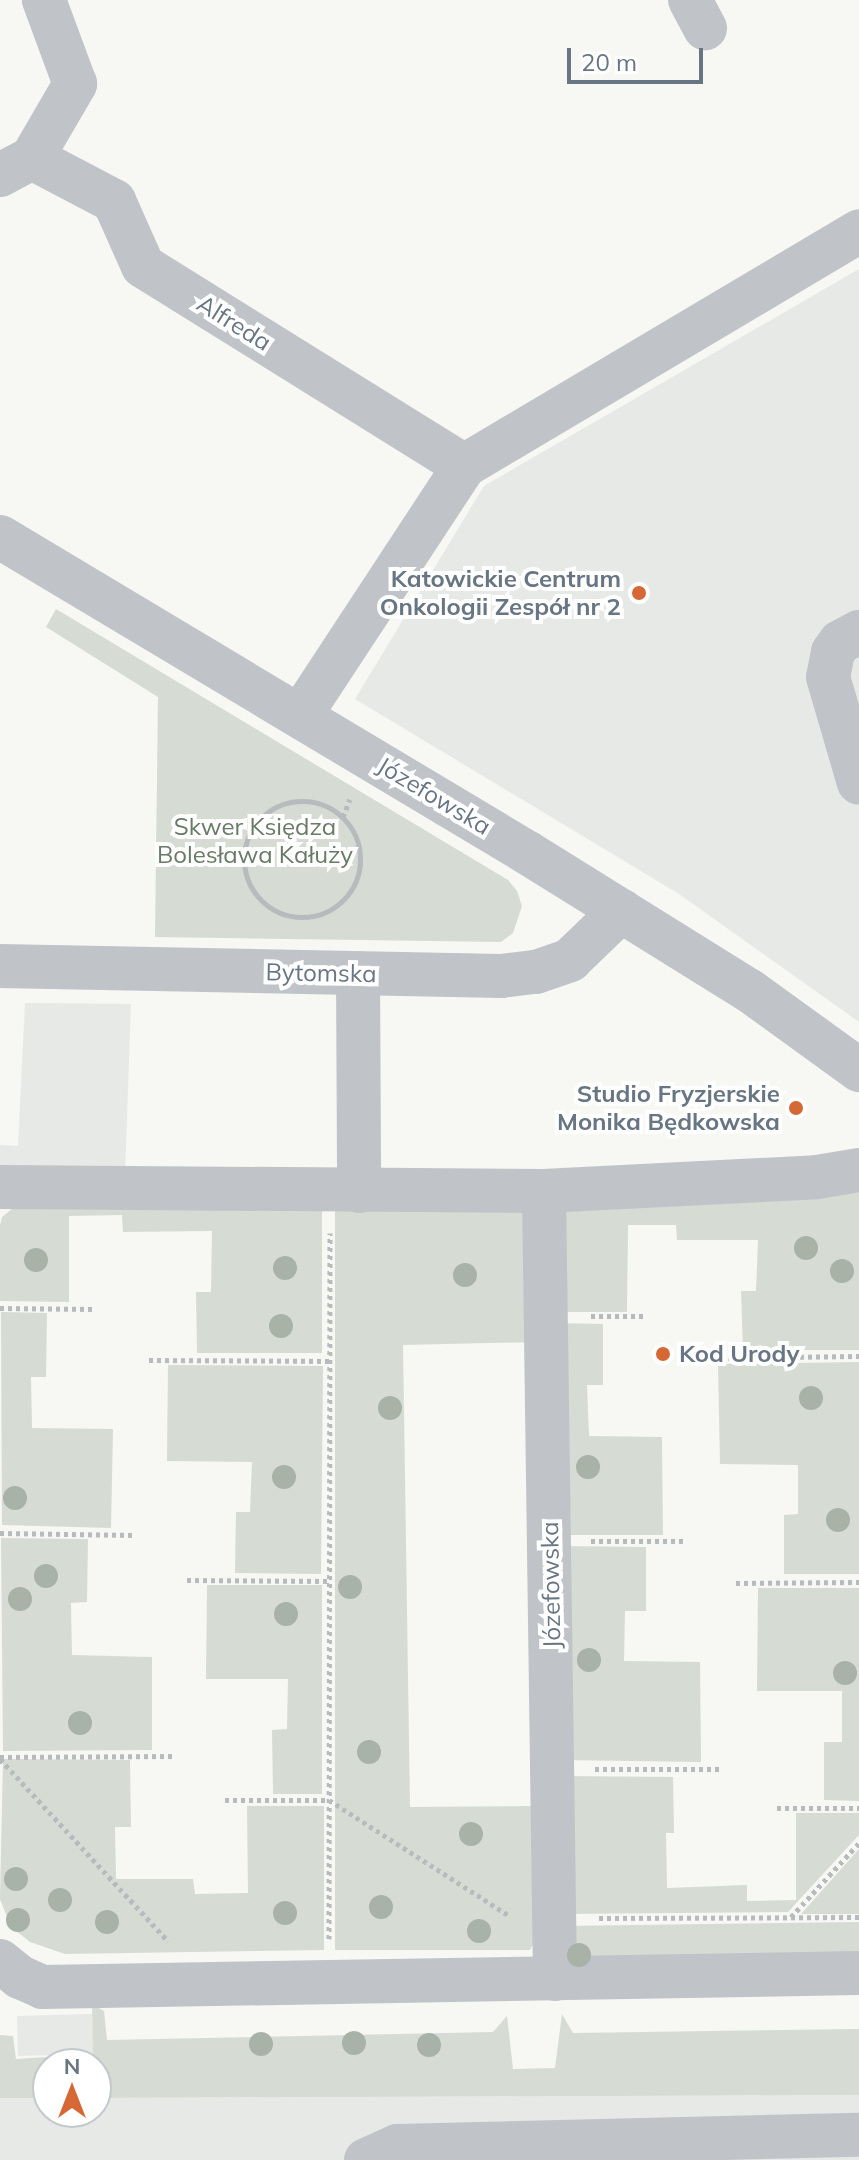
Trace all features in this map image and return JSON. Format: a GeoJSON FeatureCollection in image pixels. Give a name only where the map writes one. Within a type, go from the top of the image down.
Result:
{"type":"FeatureCollection","features":[{"type":"Feature","properties":{"kind":"street","name":"Alfreda"},"geometry":{"type":"LineString","coordinates":[[44,0],[75,84],[16,166],[114,201],[143,266],[464,466]]}},
{"type":"Feature","properties":{"kind":"street"},"geometry":{"type":"LineString","coordinates":[[300,716],[464,466],[859,231]]}},
{"type":"Feature","properties":{"kind":"street","name":"Józefowska"},"geometry":{"type":"LineString","coordinates":[[0,537],[750,991],[859,1070]]}},
{"type":"Feature","properties":{"kind":"street"},"geometry":{"type":"LineString","coordinates":[[859,632],[840,642],[833,652],[828,677],[859,783]]}},
{"type":"Feature","properties":{"kind":"street","name":"Bytomska"},"geometry":{"type":"LineString","coordinates":[[0,966],[501,976],[536,972],[570,960],[621,911]]}},
{"type":"Feature","properties":{"kind":"street"},"geometry":{"type":"LineString","coordinates":[[344,1191],[358,973]]}},
{"type":"Feature","properties":{"kind":"street"},"geometry":{"type":"LineString","coordinates":[[0,1187],[544,1191],[817,1177],[859,1170]]}},
{"type":"Feature","properties":{"kind":"street","name":"Józefowska"},"geometry":{"type":"LineString","coordinates":[[544,1191],[555,1979]]}},
{"type":"Feature","properties":{"kind":"street"},"geometry":{"type":"LineString","coordinates":[[0,1961],[20,1977],[42,1987],[859,1973]]}},
{"type":"Feature","properties":{"kind":"street"},"geometry":{"type":"LineString","coordinates":[[366,2160],[397,2146],[622,2150],[859,2135]]}},
{"type":"Feature","properties":{"kind":"path"},"geometry":{"type":"LineString","coordinates":[[294,801],[320,803],[343,817],[357,839],[361,863],[353,888],[336,907],[315,917],[286,916],[263,903],[248,882],[243,856],[251,830],[268,811],[294,801]]}},
{"type":"Feature","properties":{"kind":"path"},"geometry":{"type":"LineString","coordinates":[[329,1955],[330,1361],[344,1191]]}},
{"type":"Feature","properties":{"kind":"path"},"geometry":{"type":"LineString","coordinates":[[0,1308],[92,1309]]}},
{"type":"Feature","properties":{"kind":"path"},"geometry":{"type":"LineString","coordinates":[[546,1316],[646,1316]]}},
{"type":"Feature","properties":{"kind":"path"},"geometry":{"type":"LineString","coordinates":[[696,1358],[859,1356]]}},
{"type":"Feature","properties":{"kind":"path"},"geometry":{"type":"LineString","coordinates":[[149,1360],[330,1361]]}},
{"type":"Feature","properties":{"kind":"path"},"geometry":{"type":"LineString","coordinates":[[0,1533],[135,1535]]}},
{"type":"Feature","properties":{"kind":"path"},"geometry":{"type":"LineString","coordinates":[[550,1541],[686,1541]]}},
{"type":"Feature","properties":{"kind":"path"},"geometry":{"type":"LineString","coordinates":[[187,1580],[330,1581]]}},
{"type":"Feature","properties":{"kind":"path"},"geometry":{"type":"LineString","coordinates":[[736,1583],[859,1582]]}},
{"type":"Feature","properties":{"kind":"path"},"geometry":{"type":"LineString","coordinates":[[0,1758],[176,1756]]}},
{"type":"Feature","properties":{"kind":"path"},"geometry":{"type":"LineString","coordinates":[[0,1758],[171,1945]]}},
{"type":"Feature","properties":{"kind":"path"},"geometry":{"type":"LineString","coordinates":[[554,1769],[722,1769]]}},
{"type":"Feature","properties":{"kind":"path"},"geometry":{"type":"LineString","coordinates":[[225,1800],[329,1800],[517,1920]]}},
{"type":"Feature","properties":{"kind":"path"},"geometry":{"type":"LineString","coordinates":[[777,1808],[859,1808]]}},
{"type":"Feature","properties":{"kind":"path"},"geometry":{"type":"LineString","coordinates":[[791,1918],[859,1843]]}},
{"type":"Feature","properties":{"kind":"shaded area","name":"Katowickie Centrum Onkologii Zespół nr 2"},"geometry":{"type":"Polygon","coordinates":[[[859,269],[859,1022],[679,894],[355,699],[484,486],[859,269]]]}},
{"type":"Feature","properties":{"kind":"shaded area"},"geometry":{"type":"Polygon","coordinates":[[[25,1003],[131,1004],[125,1175],[0,1174],[0,1145],[18,1146],[25,1003]]]}},
{"type":"Feature","properties":{"kind":"shaded area"},"geometry":{"type":"Polygon","coordinates":[[[92,2014],[94,2048],[32,2048],[32,2056],[18,2056],[17,2016],[92,2014]]]}},
{"type":"Feature","properties":{"kind":"shaded area"},"geometry":{"type":"Polygon","coordinates":[[[859,2095],[859,2160],[0,2160],[0,2098],[32,2098],[32,2128],[112,2128],[112,2098],[859,2095]]]}},
{"type":"Feature","properties":{"kind":"green space","name":"Skwer Księdza Bolesława Kałuży"},"geometry":{"type":"Polygon","coordinates":[[[56,609],[508,880],[517,891],[522,906],[513,933],[501,942],[155,937],[158,697],[46,627],[56,609]]]}},
{"type":"Feature","properties":{"kind":"green space"},"geometry":{"type":"Polygon","coordinates":[[[859,1186],[859,1350],[743,1350],[741,1291],[756,1291],[758,1240],[677,1240],[676,1225],[628,1225],[627,1312],[554,1312],[551,1208],[859,1186]]]}},
{"type":"Feature","properties":{"kind":"green space"},"geometry":{"type":"Polygon","coordinates":[[[537,1208],[537,1342],[403,1345],[410,1807],[536,1806],[548,1916],[530,1950],[335,1950],[335,1210],[537,1208]]]}},
{"type":"Feature","properties":{"kind":"green space"},"geometry":{"type":"Polygon","coordinates":[[[12,1209],[322,1210],[322,1353],[197,1353],[196,1292],[211,1292],[212,1231],[123,1232],[122,1215],[69,1216],[69,1302],[0,1301],[0,1226],[2,1217],[12,1209]]]}},
{"type":"Feature","properties":{"kind":"green space"},"geometry":{"type":"Polygon","coordinates":[[[1,1312],[47,1313],[46,1377],[31,1377],[32,1428],[113,1429],[111,1528],[2,1525],[1,1312]]]}},
{"type":"Feature","properties":{"kind":"green space"},"geometry":{"type":"Polygon","coordinates":[[[554,1323],[603,1324],[603,1385],[587,1385],[589,1436],[662,1437],[663,1535],[559,1535],[554,1323]]]}},
{"type":"Feature","properties":{"kind":"green space"},"geometry":{"type":"Polygon","coordinates":[[[859,1362],[859,1574],[784,1574],[784,1515],[798,1514],[798,1465],[720,1464],[718,1364],[859,1362]]]}},
{"type":"Feature","properties":{"kind":"green space"},"geometry":{"type":"Polygon","coordinates":[[[168,1365],[323,1366],[321,1574],[235,1573],[236,1512],[250,1512],[252,1462],[167,1461],[168,1365]]]}},
{"type":"Feature","properties":{"kind":"green space"},"geometry":{"type":"Polygon","coordinates":[[[1,1538],[88,1539],[87,1602],[71,1603],[72,1655],[152,1657],[152,1750],[3,1751],[1,1538]]]}},
{"type":"Feature","properties":{"kind":"green space"},"geometry":{"type":"Polygon","coordinates":[[[557,1546],[646,1547],[646,1611],[625,1611],[624,1661],[700,1662],[701,1762],[562,1760],[557,1546]]]}},
{"type":"Feature","properties":{"kind":"green space"},"geometry":{"type":"Polygon","coordinates":[[[207,1585],[322,1585],[322,1794],[273,1794],[272,1730],[287,1729],[288,1679],[206,1679],[207,1585]]]}},
{"type":"Feature","properties":{"kind":"green space"},"geometry":{"type":"Polygon","coordinates":[[[758,1588],[859,1588],[859,1801],[824,1800],[824,1742],[842,1742],[842,1691],[757,1691],[758,1588]]]}},
{"type":"Feature","properties":{"kind":"green space"},"geometry":{"type":"Polygon","coordinates":[[[3,1759],[130,1760],[131,1827],[115,1827],[116,1879],[193,1879],[195,1894],[248,1893],[247,1806],[324,1806],[324,1950],[65,1954],[30,1942],[11,1927],[0,1899],[3,1759]]]}},
{"type":"Feature","properties":{"kind":"green space"},"geometry":{"type":"Polygon","coordinates":[[[561,1776],[673,1777],[674,1833],[666,1833],[667,1888],[747,1885],[747,1901],[796,1900],[796,1813],[859,1813],[859,1835],[788,1912],[561,1914],[561,1776]]]}},
{"type":"Feature","properties":{"kind":"green space"},"geometry":{"type":"Polygon","coordinates":[[[859,1849],[859,1914],[801,1914],[859,1849]]]}},
{"type":"Feature","properties":{"kind":"green space"},"geometry":{"type":"Polygon","coordinates":[[[859,1922],[859,1963],[561,1968],[561,1926],[859,1922]]]}},
{"type":"Feature","properties":{"kind":"green space"},"geometry":{"type":"Polygon","coordinates":[[[92,2004],[104,2011],[107,2040],[493,2032],[507,2016],[513,2069],[555,2068],[562,2014],[573,2033],[859,2029],[859,2095],[112,2098],[112,2048],[93,2048],[92,2004]]]}},
{"type":"Feature","properties":{"kind":"green space"},"geometry":{"type":"Polygon","coordinates":[[[0,2035],[13,2036],[16,2059],[32,2058],[32,2098],[0,2098],[0,2035]]]}},
{"type":"Feature","properties":{"kind":"place","name":"Katowickie Centrum Onkologii Zespół nr 2"},"geometry":{"type":"Point","coordinates":[639,593]}},
{"type":"Feature","properties":{"kind":"place","name":"Studio Fryzjerskie Monika Będkowska"},"geometry":{"type":"Point","coordinates":[796,1108]}},
{"type":"Feature","properties":{"kind":"place","name":"Kod Urody"},"geometry":{"type":"Point","coordinates":[663,1354]}}]}
